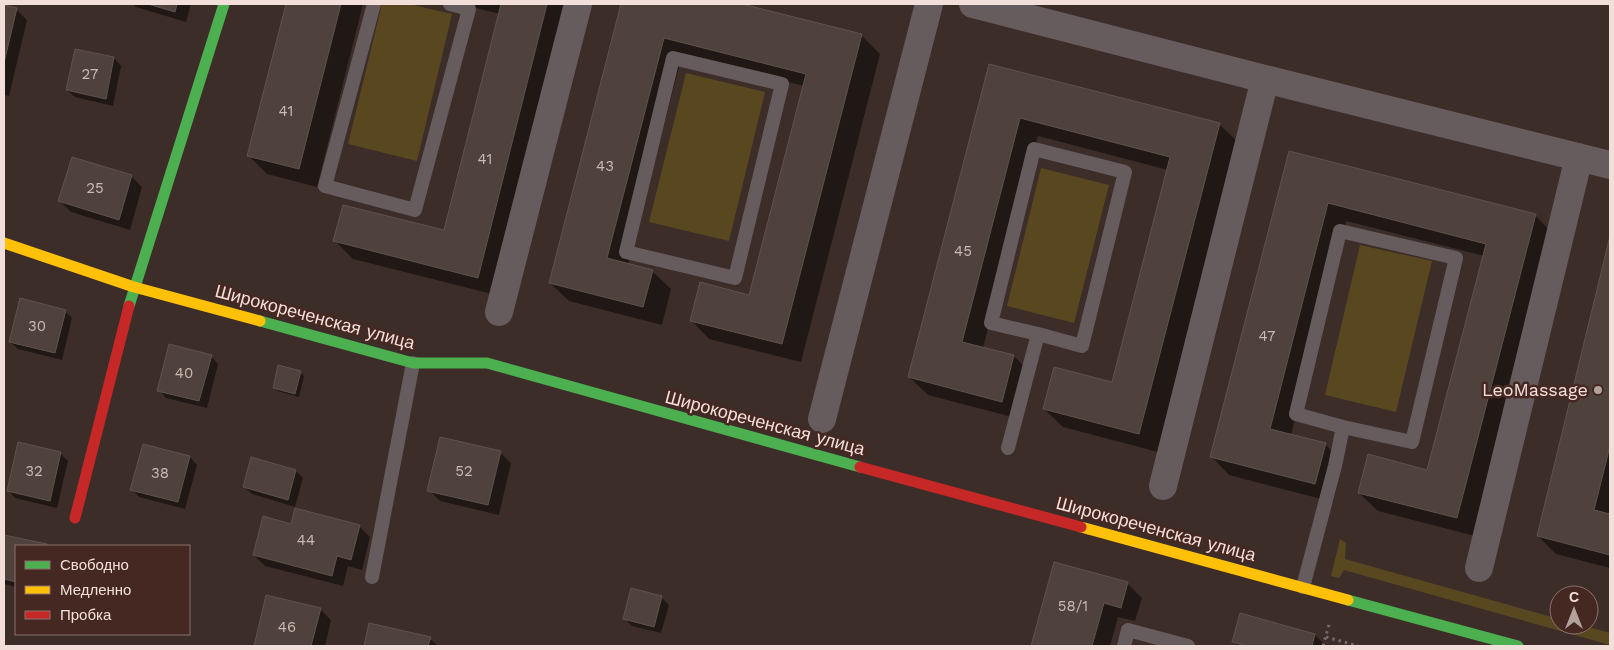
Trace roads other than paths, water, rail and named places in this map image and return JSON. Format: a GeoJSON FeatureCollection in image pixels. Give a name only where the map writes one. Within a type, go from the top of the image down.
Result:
{"type":"FeatureCollection","features":[{"type":"Feature","properties":{"kind":"street"},"geometry":{"type":"LineString","coordinates":[[75,518],[134,287],[224,4]]}},
{"type":"Feature","properties":{"kind":"street"},"geometry":{"type":"LineString","coordinates":[[499,312],[578,4]]}},
{"type":"Feature","properties":{"kind":"street"},"geometry":{"type":"LineString","coordinates":[[822,419],[929,4]]}},
{"type":"Feature","properties":{"kind":"street"},"geometry":{"type":"LineString","coordinates":[[973,4],[1265,79],[1610,164]]}},
{"type":"Feature","properties":{"kind":"street"},"geometry":{"type":"LineString","coordinates":[[1164,486],[1265,79]]}},
{"type":"Feature","properties":{"kind":"street"},"geometry":{"type":"LineString","coordinates":[[1479,568],[1580,157]]}},
{"type":"Feature","properties":{"kind":"street","name":"Широкореченская улица"},"geometry":{"type":"LineString","coordinates":[[4,243],[134,287],[413,363],[487,363],[742,436],[1518,646]]}},
{"type":"Feature","properties":{"kind":"lane"},"geometry":{"type":"LineString","coordinates":[[374,4],[325,186],[415,210],[469,9],[450,4]]}},
{"type":"Feature","properties":{"kind":"lane"},"geometry":{"type":"LineString","coordinates":[[673,58],[782,84],[735,278],[626,252],[673,58]]}},
{"type":"Feature","properties":{"kind":"lane"},"geometry":{"type":"LineString","coordinates":[[1034,149],[1126,172],[1082,346],[1038,334],[991,323],[1034,149]]}},
{"type":"Feature","properties":{"kind":"lane"},"geometry":{"type":"LineString","coordinates":[[1340,231],[1456,258],[1412,442],[1343,427],[1296,414],[1340,231]]}},
{"type":"Feature","properties":{"kind":"lane"},"geometry":{"type":"LineString","coordinates":[[1008,448],[1038,334]]}},
{"type":"Feature","properties":{"kind":"lane"},"geometry":{"type":"LineString","coordinates":[[372,577],[413,363]]}},
{"type":"Feature","properties":{"kind":"lane"},"geometry":{"type":"LineString","coordinates":[[1303,587],[1335,466],[1343,427]]}},
{"type":"Feature","properties":{"kind":"lane"},"geometry":{"type":"LineString","coordinates":[[1124,646],[1128,630],[1188,646]]}},
{"type":"Feature","properties":{"kind":"place","name":"LeoMassage"},"geometry":{"type":"Point","coordinates":[1598,390]}}]}
